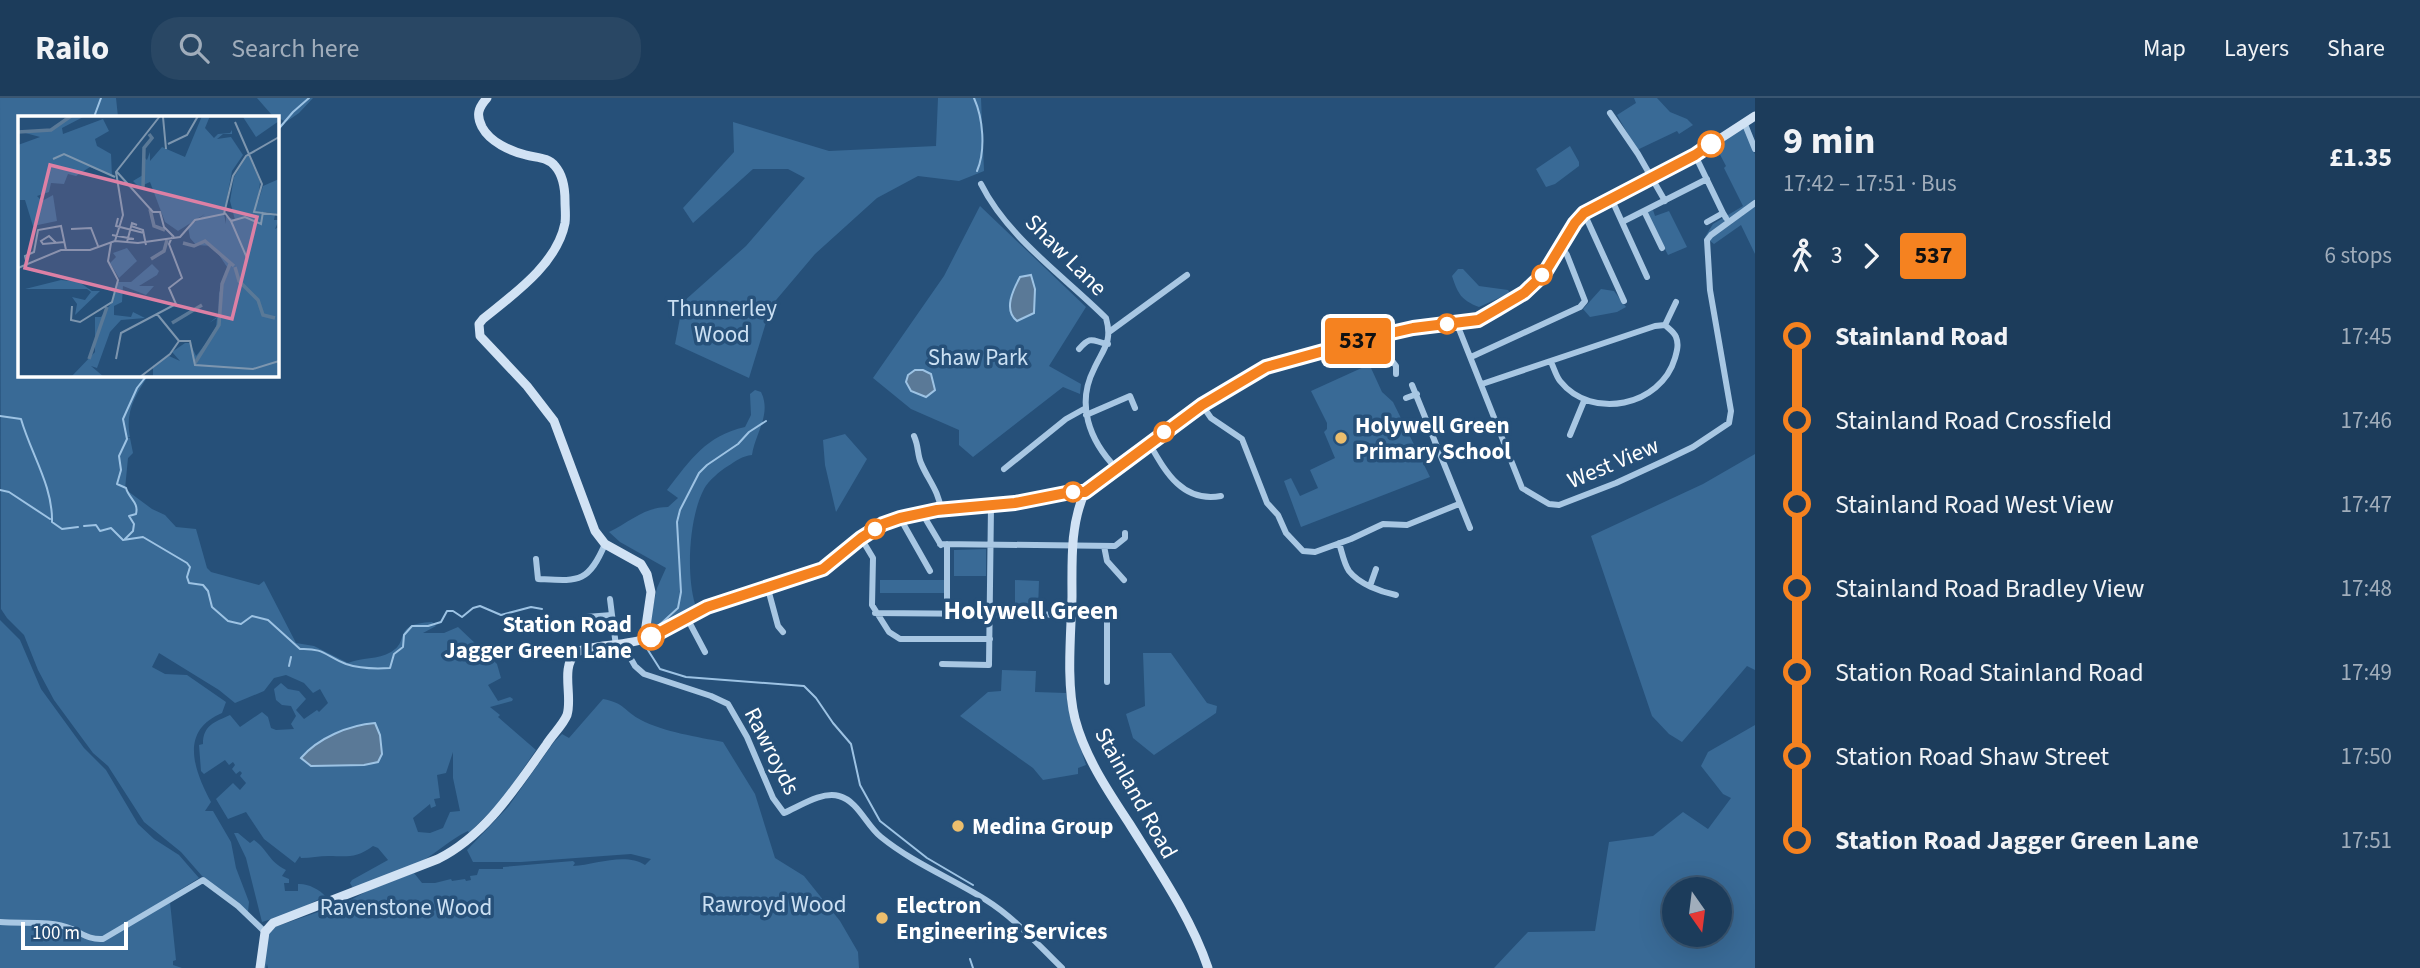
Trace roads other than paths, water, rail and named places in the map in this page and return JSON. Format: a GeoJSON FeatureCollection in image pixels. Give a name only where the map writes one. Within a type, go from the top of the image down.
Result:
{"type":"FeatureCollection","features":[{"type":"Feature","properties":{"kind":"street"},"geometry":{"type":"LineString","coordinates":[[487,98],[478,111],[479,119],[491,139],[526,155],[545,158],[555,165],[562,177],[565,191],[565,222],[556,247],[535,274],[483,319],[478,329],[486,344],[527,386],[554,421],[595,531],[605,544],[641,564],[647,575],[651,592],[645,639]]}},
{"type":"Feature","properties":{"kind":"street"},"geometry":{"type":"LineString","coordinates":[[1610,113],[1665,201]]}},
{"type":"Feature","properties":{"kind":"street"},"geometry":{"type":"LineString","coordinates":[[260,968],[265,932],[272,923],[416,869],[454,850],[489,820],[564,721],[568,709],[568,676],[573,656],[587,648],[620,646],[645,639],[727,599],[768,589],[823,569],[861,538],[883,524],[900,518],[941,510],[992,506],[1085,492],[1202,405],[1266,367],[1413,328],[1478,320],[1524,293],[1544,274],[1584,213],[1695,155],[1755,116]]}},
{"type":"Feature","properties":{"kind":"street"},"geometry":{"type":"LineString","coordinates":[[1744,122],[1755,149]]}},
{"type":"Feature","properties":{"kind":"street"},"geometry":{"type":"LineString","coordinates":[[1695,155],[1725,215],[1707,222]]}},
{"type":"Feature","properties":{"kind":"street"},"geometry":{"type":"LineString","coordinates":[[1622,222],[1707,179]]}},
{"type":"Feature","properties":{"kind":"street","name":"Shaw Lane"},"geometry":{"type":"LineString","coordinates":[[981,184],[1032,249],[1106,318],[1109,332]]}},
{"type":"Feature","properties":{"kind":"street"},"geometry":{"type":"LineString","coordinates":[[1611,198],[1647,277]]}},
{"type":"Feature","properties":{"kind":"street","name":"West View"},"geometry":{"type":"LineString","coordinates":[[1457,324],[1522,488],[1549,504],[1559,505],[1616,483],[1666,460],[1727,426],[1731,417],[1728,389],[1710,290],[1707,240],[1755,203]]}},
{"type":"Feature","properties":{"kind":"street"},"geometry":{"type":"LineString","coordinates":[[1644,211],[1662,248]]}},
{"type":"Feature","properties":{"kind":"street"},"geometry":{"type":"LineString","coordinates":[[1584,213],[1625,301]]}},
{"type":"Feature","properties":{"kind":"street"},"geometry":{"type":"LineString","coordinates":[[1471,356],[1580,307],[1585,301],[1561,246]]}},
{"type":"Feature","properties":{"kind":"street"},"geometry":{"type":"LineString","coordinates":[[1116,468],[1094,440],[1085,412],[1085,390],[1092,371],[1108,344],[1109,332],[1187,275]]}},
{"type":"Feature","properties":{"kind":"street"},"geometry":{"type":"LineString","coordinates":[[1665,325],[1676,302]]}},
{"type":"Feature","properties":{"kind":"street"},"geometry":{"type":"LineString","coordinates":[[1482,384],[1655,326],[1665,325]]}},
{"type":"Feature","properties":{"kind":"street"},"geometry":{"type":"LineString","coordinates":[[1551,362],[1560,381],[1584,401],[1623,404],[1642,397],[1657,386],[1672,369],[1678,348],[1675,335],[1665,325]]}},
{"type":"Feature","properties":{"kind":"street"},"geometry":{"type":"LineString","coordinates":[[1374,337],[1396,366],[1396,374]]}},
{"type":"Feature","properties":{"kind":"street"},"geometry":{"type":"LineString","coordinates":[[1080,349],[1086,341],[1095,340],[1108,344]]}},
{"type":"Feature","properties":{"kind":"street"},"geometry":{"type":"LineString","coordinates":[[1412,385],[1470,528]]}},
{"type":"Feature","properties":{"kind":"street"},"geometry":{"type":"LineString","coordinates":[[1406,398],[1417,394]]}},
{"type":"Feature","properties":{"kind":"street"},"geometry":{"type":"LineString","coordinates":[[1004,470],[1066,419],[1130,396],[1135,408]]}},
{"type":"Feature","properties":{"kind":"street"},"geometry":{"type":"LineString","coordinates":[[1570,435],[1584,401]]}},
{"type":"Feature","properties":{"kind":"street"},"geometry":{"type":"LineString","coordinates":[[1202,405],[1211,418],[1242,439],[1267,503],[1278,516],[1286,533],[1303,551],[1315,552],[1383,524],[1407,525],[1459,503]]}},
{"type":"Feature","properties":{"kind":"street"},"geometry":{"type":"LineString","coordinates":[[914,436],[920,449],[919,460],[935,487],[941,510]]}},
{"type":"Feature","properties":{"kind":"street"},"geometry":{"type":"LineString","coordinates":[[1149,443],[1167,475],[1184,490],[1198,496],[1221,496]]}},
{"type":"Feature","properties":{"kind":"street","name":"Stainland Road"},"geometry":{"type":"LineString","coordinates":[[1085,492],[1078,506],[1073,546],[1071,615],[1075,718],[1085,748],[1181,910],[1208,968]]}},
{"type":"Feature","properties":{"kind":"street"},"geometry":{"type":"LineString","coordinates":[[942,664],[989,665],[992,506]]}},
{"type":"Feature","properties":{"kind":"street"},"geometry":{"type":"LineString","coordinates":[[922,513],[944,544],[947,556],[947,613]]}},
{"type":"Feature","properties":{"kind":"street"},"geometry":{"type":"LineString","coordinates":[[900,518],[930,570]]}},
{"type":"Feature","properties":{"kind":"street"},"geometry":{"type":"LineString","coordinates":[[944,544],[1115,546],[1125,538],[1125,533]]}},
{"type":"Feature","properties":{"kind":"street"},"geometry":{"type":"LineString","coordinates":[[861,538],[873,558],[874,609],[889,632],[900,639],[990,639]]}},
{"type":"Feature","properties":{"kind":"street"},"geometry":{"type":"LineString","coordinates":[[1339,543],[1348,570],[1356,578],[1380,592],[1396,596]]}},
{"type":"Feature","properties":{"kind":"street"},"geometry":{"type":"LineString","coordinates":[[536,559],[538,579],[577,579],[595,568],[605,544]]}},
{"type":"Feature","properties":{"kind":"street"},"geometry":{"type":"LineString","coordinates":[[1104,546],[1107,561],[1124,580]]}},
{"type":"Feature","properties":{"kind":"street"},"geometry":{"type":"LineString","coordinates":[[1370,586],[1376,569]]}},
{"type":"Feature","properties":{"kind":"street"},"geometry":{"type":"LineString","coordinates":[[768,589],[778,626],[783,632]]}},
{"type":"Feature","properties":{"kind":"street"},"geometry":{"type":"LineString","coordinates":[[610,599],[620,646]]}},
{"type":"Feature","properties":{"kind":"street"},"geometry":{"type":"LineString","coordinates":[[874,609],[947,613],[1107,615],[1107,682]]}},
{"type":"Feature","properties":{"kind":"street"},"geometry":{"type":"LineString","coordinates":[[586,617],[612,615]]}},
{"type":"Feature","properties":{"kind":"street"},"geometry":{"type":"LineString","coordinates":[[687,618],[705,652]]}},
{"type":"Feature","properties":{"kind":"street","name":"Rawroyds"},"geometry":{"type":"LineString","coordinates":[[620,646],[644,674],[728,704],[747,737],[773,798],[784,813],[821,796],[842,796],[854,805],[877,834],[901,853],[1006,914],[1062,968]]}},
{"type":"Feature","properties":{"kind":"street"},"geometry":{"type":"LineString","coordinates":[[0,922],[52,924],[72,929],[90,938],[103,939],[203,880],[238,906],[265,932]]}},
{"type":"Feature","properties":{"kind":"waterway"},"geometry":{"type":"LineString","coordinates":[[94,116],[101,98]]}},
{"type":"Feature","properties":{"kind":"waterway"},"geometry":{"type":"LineString","coordinates":[[278,130],[309,98]]}},
{"type":"Feature","properties":{"kind":"waterway"},"geometry":{"type":"LineString","coordinates":[[974,98],[980,115],[982,134],[982,154],[977,171]]}},
{"type":"Feature","properties":{"kind":"waterway"},"geometry":{"type":"LineString","coordinates":[[125,539],[133,531],[134,524],[129,516],[136,514],[137,510],[126,488],[117,484],[121,470],[119,456],[127,439],[123,419],[137,388],[146,376]]}},
{"type":"Feature","properties":{"kind":"waterway"},"geometry":{"type":"LineString","coordinates":[[0,416],[21,419],[49,496],[52,522],[62,529],[78,527]]}},
{"type":"Feature","properties":{"kind":"waterway"},"geometry":{"type":"LineString","coordinates":[[655,629],[678,608],[681,592],[677,522],[680,510],[699,473],[766,421]]}},
{"type":"Feature","properties":{"kind":"waterway"},"geometry":{"type":"LineString","coordinates":[[0,490],[9,492],[50,519]]}},
{"type":"Feature","properties":{"kind":"waterway"},"geometry":{"type":"LineString","coordinates":[[84,526],[96,525],[100,531],[111,528],[123,540],[143,537],[187,563],[190,567],[187,577],[189,583],[203,585],[208,591],[212,607],[228,621],[241,624],[252,616],[268,620],[300,649],[320,651],[357,667],[390,668],[394,654],[403,647],[404,635],[412,626],[428,626],[441,622],[447,611],[453,611],[462,617],[480,606],[501,615],[531,607],[542,609]]}},
{"type":"Feature","properties":{"kind":"waterway"},"geometry":{"type":"LineString","coordinates":[[649,641],[646,647],[660,669],[686,677],[804,686],[851,744],[860,785],[880,821],[927,858],[973,885]]}},
{"type":"Feature","properties":{"kind":"waterway"},"geometry":{"type":"LineString","coordinates":[[289,666],[291,657]]}},
{"type":"Feature","properties":{"kind":"waterway"},"geometry":{"type":"LineString","coordinates":[[970,959],[973,968]]}},
{"type":"Feature","properties":{"kind":"place","name":"Holywell Green Primary School"},"geometry":{"type":"Point","coordinates":[1341,438]}},
{"type":"Feature","properties":{"kind":"place","name":"Station Road Jagger Green Lane"},"geometry":{"type":"Point","coordinates":[651,637]}},
{"type":"Feature","properties":{"kind":"place","name":"Medina Group"},"geometry":{"type":"Point","coordinates":[958,826]}},
{"type":"Feature","properties":{"kind":"place","name":"Electron Engineering Services"},"geometry":{"type":"Point","coordinates":[882,918]}},
{"type":"Feature","properties":{"kind":"district","name":"Holywell Green"},"geometry":{"type":"Point","coordinates":[1031,610]}},
{"type":"Feature","properties":{"kind":"park label","name":"Thunnerley Wood"},"geometry":{"type":"Point","coordinates":[722,321]}},
{"type":"Feature","properties":{"kind":"park label","name":"Shaw Park"},"geometry":{"type":"Point","coordinates":[978,357]}},
{"type":"Feature","properties":{"kind":"park label","name":"Rawroyd Wood"},"geometry":{"type":"Point","coordinates":[774,904]}},
{"type":"Feature","properties":{"kind":"park label","name":"Ravenstone Wood"},"geometry":{"type":"Point","coordinates":[406,907]}}]}
